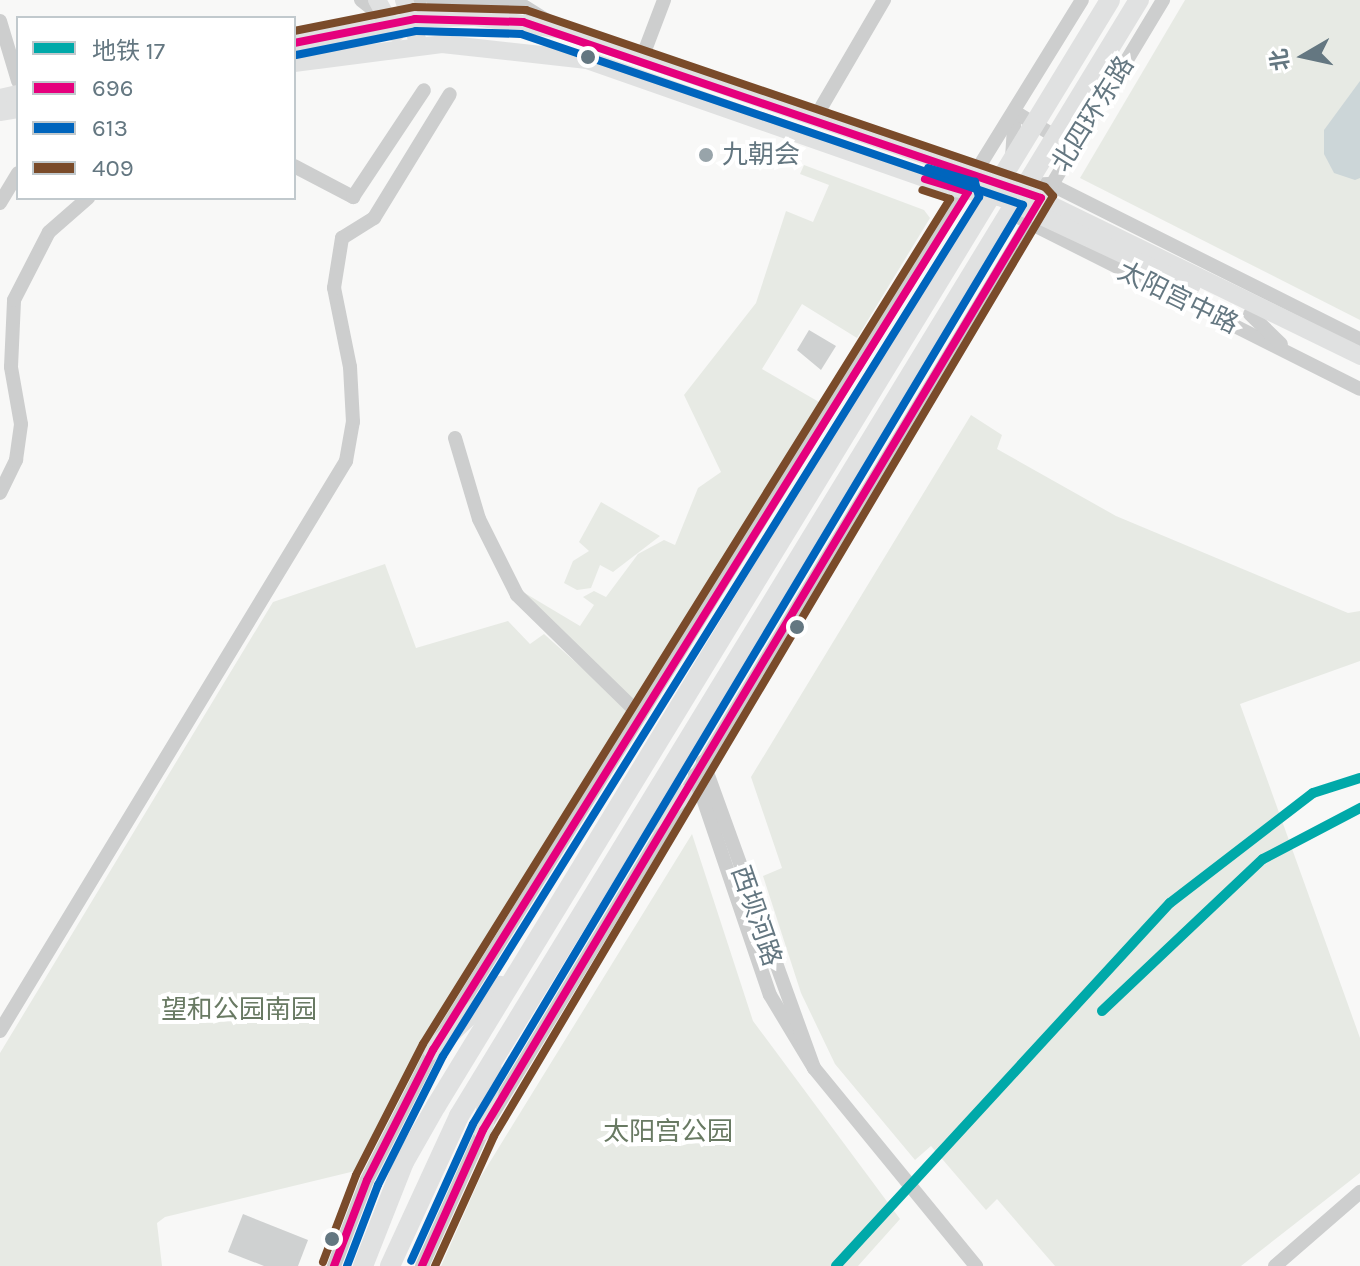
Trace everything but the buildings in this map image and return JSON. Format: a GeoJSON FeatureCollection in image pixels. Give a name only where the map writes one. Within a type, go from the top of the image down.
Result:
{"type":"FeatureCollection","features":[{"type":"Feature","properties":{"kind":"highway","name":"北四环东路"},"geometry":{"type":"LineString","coordinates":[[520,967],[1110,0]]}},
{"type":"Feature","properties":{"kind":"highway","name":"北四环东路"},"geometry":{"type":"LineString","coordinates":[[626,841],[1139,0]]}},
{"type":"Feature","properties":{"kind":"highway"},"geometry":{"type":"LineString","coordinates":[[390,1266],[428,1173],[626,841],[683,795]]}},
{"type":"Feature","properties":{"kind":"highway"},"geometry":{"type":"LineString","coordinates":[[433,1050],[520,967]]}},
{"type":"Feature","properties":{"kind":"highway"},"geometry":{"type":"LineString","coordinates":[[363,1266],[404,1162],[520,967]]}},
{"type":"Feature","properties":{"kind":"highway"},"geometry":{"type":"LineString","coordinates":[[483,1130],[494,1059]]}},
{"type":"Feature","properties":{"kind":"highway"},"geometry":{"type":"LineString","coordinates":[[403,1266],[428,1173]]}},
{"type":"Feature","properties":{"kind":"main road"},"geometry":{"type":"LineString","coordinates":[[377,0],[393,24],[397,47]]}},
{"type":"Feature","properties":{"kind":"main road"},"geometry":{"type":"LineString","coordinates":[[404,0],[415,19],[419,45]]}},
{"type":"Feature","properties":{"kind":"main road"},"geometry":{"type":"LineString","coordinates":[[296,43],[415,19],[525,10],[563,30],[978,175],[1006,192],[1038,204]]}},
{"type":"Feature","properties":{"kind":"main road"},"geometry":{"type":"LineString","coordinates":[[296,63],[419,45],[519,48],[587,60],[968,192],[1006,192]]}},
{"type":"Feature","properties":{"kind":"main road","name":"太阳宫中路"},"geometry":{"type":"LineString","coordinates":[[1038,204],[1360,356]]}},
{"type":"Feature","properties":{"kind":"main road","name":"太阳宫中路"},"geometry":{"type":"LineString","coordinates":[[1038,204],[1360,370]]}},
{"type":"Feature","properties":{"kind":"street"},"geometry":{"type":"LineString","coordinates":[[361,0],[393,24]]}},
{"type":"Feature","properties":{"kind":"street"},"geometry":{"type":"LineString","coordinates":[[415,19],[420,0]]}},
{"type":"Feature","properties":{"kind":"street"},"geometry":{"type":"LineString","coordinates":[[433,0],[525,10]]}},
{"type":"Feature","properties":{"kind":"street"},"geometry":{"type":"LineString","coordinates":[[642,58],[664,0]]}},
{"type":"Feature","properties":{"kind":"street"},"geometry":{"type":"LineString","coordinates":[[822,106],[884,0]]}},
{"type":"Feature","properties":{"kind":"street"},"geometry":{"type":"LineString","coordinates":[[334,1266],[367,1180],[433,1050],[968,192],[1082,0]]}},
{"type":"Feature","properties":{"kind":"street","name":"北四环东路"},"geometry":{"type":"LineString","coordinates":[[422,1266],[483,1130],[1163,0]]}},
{"type":"Feature","properties":{"kind":"street"},"geometry":{"type":"LineString","coordinates":[[0,21],[16,74]]}},
{"type":"Feature","properties":{"kind":"street"},"geometry":{"type":"LineString","coordinates":[[296,167],[353,197],[424,90]]}},
{"type":"Feature","properties":{"kind":"street"},"geometry":{"type":"LineString","coordinates":[[0,1031],[346,461],[353,422],[350,367],[334,288],[342,238],[374,218],[450,94]]}},
{"type":"Feature","properties":{"kind":"street"},"geometry":{"type":"LineString","coordinates":[[1015,112],[1073,147]]}},
{"type":"Feature","properties":{"kind":"street"},"geometry":{"type":"LineString","coordinates":[[944,228],[1002,264],[1015,112]]}},
{"type":"Feature","properties":{"kind":"street"},"geometry":{"type":"LineString","coordinates":[[0,203],[16,176]]}},
{"type":"Feature","properties":{"kind":"street","name":"太阳宫中路"},"geometry":{"type":"LineString","coordinates":[[1006,192],[1315,316],[1360,339]]}},
{"type":"Feature","properties":{"kind":"street"},"geometry":{"type":"LineString","coordinates":[[0,493],[16,460],[21,424],[11,367],[14,300],[49,232],[86,200]]}},
{"type":"Feature","properties":{"kind":"street","name":"太阳宫中路"},"geometry":{"type":"LineString","coordinates":[[1038,204],[1292,355],[1360,389]]}},
{"type":"Feature","properties":{"kind":"street"},"geometry":{"type":"LineString","coordinates":[[1272,312],[1315,316]]}},
{"type":"Feature","properties":{"kind":"street"},"geometry":{"type":"LineString","coordinates":[[1250,314],[1292,355]]}},
{"type":"Feature","properties":{"kind":"street"},"geometry":{"type":"LineString","coordinates":[[455,438],[479,519],[517,595],[640,715]]}},
{"type":"Feature","properties":{"kind":"street","name":"西坝河路"},"geometry":{"type":"LineString","coordinates":[[699,769],[770,995],[814,1068],[976,1266]]}},
{"type":"Feature","properties":{"kind":"street"},"geometry":{"type":"LineString","coordinates":[[1275,1266],[1360,1192]]}},
{"type":"Feature","properties":{"kind":"green space"},"geometry":{"type":"Polygon","coordinates":[[[1185,0],[1360,0],[1360,320],[1080,178],[1185,0]]]}},
{"type":"Feature","properties":{"kind":"green space"},"geometry":{"type":"Polygon","coordinates":[[[804,165],[924,210],[930,218],[857,338],[802,304],[762,369],[819,402],[636,704],[523,592],[580,626],[594,605],[583,597],[594,591],[606,597],[638,554],[664,540],[675,545],[698,488],[721,472],[684,395],[756,303],[786,211],[813,222],[829,185],[800,174],[804,165]]]}},
{"type":"Feature","properties":{"kind":"green space"},"geometry":{"type":"Polygon","coordinates":[[[971,415],[1002,435],[997,449],[1116,516],[1348,613],[1360,611],[1360,661],[1240,704],[1360,1038],[1360,1173],[1241,1266],[1055,1266],[997,1199],[986,1210],[931,1146],[915,1160],[835,1064],[801,993],[763,876],[782,868],[751,777],[971,415]]]}},
{"type":"Feature","properties":{"kind":"green space"},"geometry":{"type":"Polygon","coordinates":[[[601,502],[660,536],[613,572],[600,565],[591,588],[577,590],[564,583],[573,561],[589,551],[579,542],[601,502]]]}},
{"type":"Feature","properties":{"kind":"green space","name":"望和公园南园"},"geometry":{"type":"Polygon","coordinates":[[[385,564],[416,648],[508,621],[530,644],[544,634],[629,710],[355,1171],[165,1217],[157,1223],[162,1266],[0,1266],[0,1053],[273,602],[385,564]]]}},
{"type":"Feature","properties":{"kind":"green space","name":"太阳宫公园"},"geometry":{"type":"Polygon","coordinates":[[[692,834],[753,1021],[900,1219],[858,1266],[441,1266],[480,1178],[692,834]]]}},
{"type":"Feature","properties":{"kind":"shaded area"},"geometry":{"type":"Polygon","coordinates":[[[1360,81],[1360,178],[1355,180],[1334,173],[1324,154],[1324,130],[1360,81]]]}},
{"type":"Feature","properties":{"kind":"metro line","name":"17"},"geometry":{"type":"LineString","coordinates":[[836,1266],[1170,903],[1313,793],[1360,778]]}},
{"type":"Feature","properties":{"kind":"metro line","name":"17"},"geometry":{"type":"LineString","coordinates":[[1102,1011],[1263,859],[1360,808]]}},
{"type":"Feature","properties":{"kind":"transit line","name":"409"},"geometry":{"type":"LineString","coordinates":[[296,31],[414,7],[526,10],[1045,187],[1053,196],[494,1136],[435,1266]]}},
{"type":"Feature","properties":{"kind":"transit line","name":"696"},"geometry":{"type":"LineString","coordinates":[[296,43],[415,19],[523,22],[1041,198],[483,1130],[422,1266]]}},
{"type":"Feature","properties":{"kind":"transit line","name":"613"},"geometry":{"type":"LineString","coordinates":[[296,55],[416,31],[521,34],[1023,205],[473,1124],[411,1261]]}},
{"type":"Feature","properties":{"kind":"transit line","name":"613"},"geometry":{"type":"LineString","coordinates":[[347,1266],[378,1185],[443,1056],[979,197],[975,182],[928,168]]}},
{"type":"Feature","properties":{"kind":"transit line","name":"696"},"geometry":{"type":"LineString","coordinates":[[334,1266],[367,1180],[433,1050],[968,192],[925,179]]}},
{"type":"Feature","properties":{"kind":"transit line","name":"409"},"geometry":{"type":"LineString","coordinates":[[323,1262],[356,1175],[423,1044],[950,199],[922,190]]}},
{"type":"Feature","properties":{"kind":"place","name":"九朝会"},"geometry":{"type":"Point","coordinates":[706,155]}}]}
